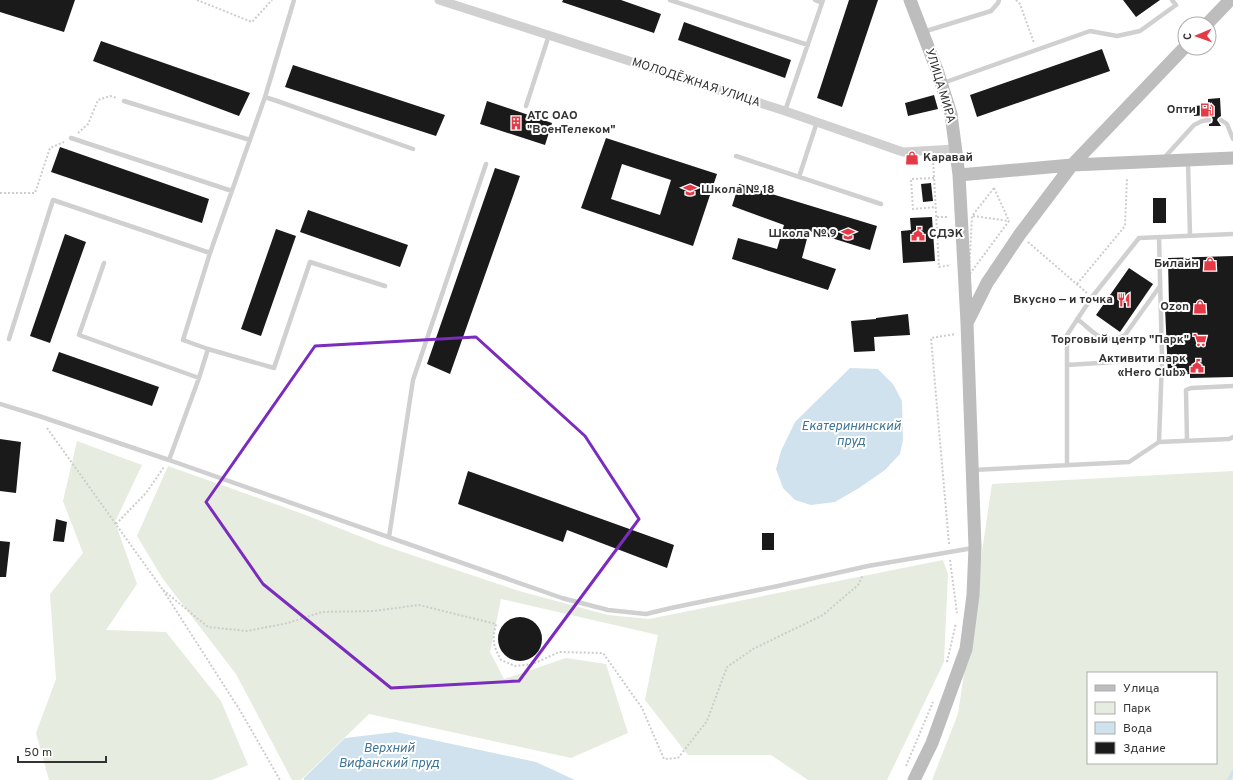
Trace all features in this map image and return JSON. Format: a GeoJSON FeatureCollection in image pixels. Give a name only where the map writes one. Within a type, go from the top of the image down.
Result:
{"type":"FeatureCollection","features":[{"type":"Feature","properties":{"kind":"main road","name":"УЛИЦА МИРА"},"geometry":{"type":"LineString","coordinates":[[910,0],[923,32],[951,114],[959,176],[967,323],[975,547],[973,595],[966,648],[932,743],[914,780]]}},
{"type":"Feature","properties":{"kind":"main road"},"geometry":{"type":"LineString","coordinates":[[1215,16],[1230,0]]}},
{"type":"Feature","properties":{"kind":"main road"},"geometry":{"type":"LineString","coordinates":[[967,323],[987,283],[1020,234],[1072,165],[1177,55]]}},
{"type":"Feature","properties":{"kind":"main road"},"geometry":{"type":"LineString","coordinates":[[959,176],[1072,165],[1233,158]]}},
{"type":"Feature","properties":{"kind":"street","name":"МОЛОДЁЖНАЯ УЛИЦА"},"geometry":{"type":"LineString","coordinates":[[439,0],[785,111],[903,152],[955,149]]}},
{"type":"Feature","properties":{"kind":"lane"},"geometry":{"type":"LineString","coordinates":[[294,0],[265,98],[210,253],[183,340],[208,349],[274,368],[310,262],[385,286]]}},
{"type":"Feature","properties":{"kind":"lane"},"geometry":{"type":"LineString","coordinates":[[670,0],[808,45]]}},
{"type":"Feature","properties":{"kind":"lane"},"geometry":{"type":"LineString","coordinates":[[785,111],[823,1],[815,0]]}},
{"type":"Feature","properties":{"kind":"lane"},"geometry":{"type":"LineString","coordinates":[[923,32],[991,11],[999,0]]}},
{"type":"Feature","properties":{"kind":"lane"},"geometry":{"type":"LineString","coordinates":[[941,84],[1090,31],[1117,36],[1140,31],[1176,5],[1172,0]]}},
{"type":"Feature","properties":{"kind":"lane"},"geometry":{"type":"LineString","coordinates":[[526,106],[549,35]]}},
{"type":"Feature","properties":{"kind":"lane"},"geometry":{"type":"LineString","coordinates":[[265,98],[413,149]]}},
{"type":"Feature","properties":{"kind":"lane"},"geometry":{"type":"LineString","coordinates":[[124,100],[250,140]]}},
{"type":"Feature","properties":{"kind":"lane"},"geometry":{"type":"LineString","coordinates":[[1162,161],[1194,125],[1202,121],[1209,120]]}},
{"type":"Feature","properties":{"kind":"lane"},"geometry":{"type":"LineString","coordinates":[[1221,120],[1227,124],[1233,139]]}},
{"type":"Feature","properties":{"kind":"lane"},"geometry":{"type":"LineString","coordinates":[[799,177],[816,122]]}},
{"type":"Feature","properties":{"kind":"lane"},"geometry":{"type":"LineString","coordinates":[[71,138],[232,191]]}},
{"type":"Feature","properties":{"kind":"lane"},"geometry":{"type":"LineString","coordinates":[[736,156],[881,204]]}},
{"type":"Feature","properties":{"kind":"lane"},"geometry":{"type":"LineString","coordinates":[[1188,160],[1190,236]]}},
{"type":"Feature","properties":{"kind":"lane"},"geometry":{"type":"LineString","coordinates":[[389,537],[413,380],[486,164]]}},
{"type":"Feature","properties":{"kind":"lane"},"geometry":{"type":"LineString","coordinates":[[9,339],[53,200],[210,253]]}},
{"type":"Feature","properties":{"kind":"lane"},"geometry":{"type":"LineString","coordinates":[[1067,465],[1067,335],[1092,297],[1140,238],[1233,234]]}},
{"type":"Feature","properties":{"kind":"lane"},"geometry":{"type":"LineString","coordinates":[[1159,237],[1162,359],[1159,442]]}},
{"type":"Feature","properties":{"kind":"lane"},"geometry":{"type":"LineString","coordinates":[[104,263],[79,335],[199,378]]}},
{"type":"Feature","properties":{"kind":"lane"},"geometry":{"type":"LineString","coordinates":[[1077,318],[1100,337],[1112,339],[1121,338],[1160,286]]}},
{"type":"Feature","properties":{"kind":"lane"},"geometry":{"type":"LineString","coordinates":[[169,460],[208,349]]}},
{"type":"Feature","properties":{"kind":"lane"},"geometry":{"type":"LineString","coordinates":[[1067,365],[1162,359]]}},
{"type":"Feature","properties":{"kind":"lane"},"geometry":{"type":"LineString","coordinates":[[1187,441],[1186,390],[1191,388],[1233,386]]}},
{"type":"Feature","properties":{"kind":"lane"},"geometry":{"type":"LineString","coordinates":[[0,404],[169,460],[562,598],[608,610],[646,614],[868,566],[975,547]]}},
{"type":"Feature","properties":{"kind":"lane"},"geometry":{"type":"LineString","coordinates":[[973,470],[1129,462],[1159,442],[1229,439],[1233,437]]}},
{"type":"Feature","properties":{"kind":"path"},"geometry":{"type":"LineString","coordinates":[[197,0],[252,22],[272,0]]}},
{"type":"Feature","properties":{"kind":"path"},"geometry":{"type":"LineString","coordinates":[[1016,0],[1020,4],[1036,50]]}},
{"type":"Feature","properties":{"kind":"path"},"geometry":{"type":"LineString","coordinates":[[0,193],[35,193],[50,148],[71,138],[88,124],[98,100],[110,96],[124,100]]}},
{"type":"Feature","properties":{"kind":"path"},"geometry":{"type":"LineString","coordinates":[[933,150],[939,267],[952,265]]}},
{"type":"Feature","properties":{"kind":"path"},"geometry":{"type":"LineString","coordinates":[[934,178],[911,179],[913,209],[936,207]]}},
{"type":"Feature","properties":{"kind":"path"},"geometry":{"type":"LineString","coordinates":[[1077,284],[1125,226],[1127,178]]}},
{"type":"Feature","properties":{"kind":"path"},"geometry":{"type":"LineString","coordinates":[[994,188],[1009,221],[969,276],[972,216],[994,188]]}},
{"type":"Feature","properties":{"kind":"path"},"geometry":{"type":"LineString","coordinates":[[972,216],[1009,221]]}},
{"type":"Feature","properties":{"kind":"path"},"geometry":{"type":"LineString","coordinates":[[1020,234],[1092,297]]}},
{"type":"Feature","properties":{"kind":"path"},"geometry":{"type":"LineString","coordinates":[[957,334],[931,338],[949,552],[958,616]]}},
{"type":"Feature","properties":{"kind":"path"},"geometry":{"type":"LineString","coordinates":[[39,416],[162,590],[241,712],[280,780]]}},
{"type":"Feature","properties":{"kind":"path"},"geometry":{"type":"LineString","coordinates":[[116,524],[146,493],[169,460]]}},
{"type":"Feature","properties":{"kind":"path"},"geometry":{"type":"LineString","coordinates":[[162,590],[208,627],[247,631],[288,623],[322,612],[373,611],[419,605],[496,624],[493,639],[500,660],[515,666],[533,664],[559,652],[602,653],[642,708],[664,760],[678,758],[707,721],[727,667],[753,649],[823,615],[858,585],[868,566]]}},
{"type":"Feature","properties":{"kind":"path"},"geometry":{"type":"LineString","coordinates":[[946,666],[956,623]]}},
{"type":"Feature","properties":{"kind":"path"},"geometry":{"type":"LineString","coordinates":[[906,766],[933,702]]}},
{"type":"Feature","properties":{"kind":"highlighted area"},"geometry":{"type":"Polygon","coordinates":[[[476,337],[585,436],[639,519],[519,681],[391,688],[263,584],[206,502],[315,346],[476,337]]]}},
{"type":"Feature","properties":{"kind":"green space"},"geometry":{"type":"Polygon","coordinates":[[[77,441],[142,465],[115,522],[137,584],[106,630],[166,632],[221,701],[248,765],[212,780],[49,780],[36,733],[56,679],[50,594],[83,553],[63,501],[77,441]]]}},
{"type":"Feature","properties":{"kind":"green space"},"geometry":{"type":"Polygon","coordinates":[[[168,466],[303,514],[382,545],[519,591],[608,615],[649,619],[943,560],[948,574],[944,662],[887,780],[808,780],[771,755],[688,755],[645,700],[658,635],[501,599],[490,652],[504,679],[566,658],[606,664],[628,733],[571,758],[369,714],[301,780],[292,780],[236,674],[163,579],[137,536],[168,466]]]}},
{"type":"Feature","properties":{"kind":"green space"},"geometry":{"type":"Polygon","coordinates":[[[1233,471],[1233,780],[932,780],[958,714],[992,484],[1233,471]]]}},
{"type":"Feature","properties":{"kind":"water","name":"Екатерининский пруд"},"geometry":{"type":"Polygon","coordinates":[[[850,368],[878,369],[893,384],[902,401],[903,440],[900,454],[885,470],[835,502],[811,505],[795,500],[783,488],[776,469],[781,451],[795,422],[850,368]]]}},
{"type":"Feature","properties":{"kind":"water","name":"Верхний Вифанский пруд"},"geometry":{"type":"Polygon","coordinates":[[[396,732],[536,762],[575,780],[304,780],[304,778],[345,738],[396,732]]]}},
{"type":"Feature","properties":{"kind":"building"},"geometry":{"type":"Polygon","coordinates":[[[0,0],[75,0],[64,32],[0,12],[0,0]]]}},
{"type":"Feature","properties":{"kind":"building"},"geometry":{"type":"Polygon","coordinates":[[[563,0],[621,0],[661,14],[654,33],[562,2],[563,0]]]}},
{"type":"Feature","properties":{"kind":"building"},"geometry":{"type":"Polygon","coordinates":[[[849,0],[878,0],[842,107],[817,98],[849,0]]]}},
{"type":"Feature","properties":{"kind":"building"},"geometry":{"type":"Polygon","coordinates":[[[1123,0],[1160,0],[1136,17],[1123,0]]]}},
{"type":"Feature","properties":{"kind":"building"},"geometry":{"type":"Polygon","coordinates":[[[684,22],[791,60],[785,78],[678,40],[684,22]]]}},
{"type":"Feature","properties":{"kind":"building"},"geometry":{"type":"Polygon","coordinates":[[[101,41],[250,93],[239,116],[93,61],[101,41]]]}},
{"type":"Feature","properties":{"kind":"building"},"geometry":{"type":"Polygon","coordinates":[[[1102,49],[1110,71],[977,117],[970,95],[1102,49]]]}},
{"type":"Feature","properties":{"kind":"building"},"geometry":{"type":"Polygon","coordinates":[[[293,65],[445,115],[436,136],[285,87],[293,65]]]}},
{"type":"Feature","properties":{"kind":"building"},"geometry":{"type":"Polygon","coordinates":[[[934,95],[938,109],[908,116],[905,103],[934,95]]]}},
{"type":"Feature","properties":{"kind":"building","name":"Опти"},"geometry":{"type":"Polygon","coordinates":[[[1220,98],[1221,116],[1217,120],[1221,126],[1209,126],[1213,120],[1212,117],[1208,115],[1194,116],[1193,106],[1208,105],[1208,99],[1220,98]]]}},
{"type":"Feature","properties":{"kind":"building","name":"АТС ОАО \"ВоенТелеком\""},"geometry":{"type":"Polygon","coordinates":[[[487,101],[552,123],[545,145],[480,124],[487,101]]]}},
{"type":"Feature","properties":{"kind":"building","name":"Школа № 18"},"geometry":{"type":"Polygon","coordinates":[[[606,138],[717,174],[693,246],[581,208],[606,138]],[[622,164],[611,199],[660,215],[671,180],[622,164]]]}},
{"type":"Feature","properties":{"kind":"building"},"geometry":{"type":"Polygon","coordinates":[[[60,147],[209,199],[202,223],[51,172],[60,147]]]}},
{"type":"Feature","properties":{"kind":"building"},"geometry":{"type":"Polygon","coordinates":[[[495,168],[520,176],[450,374],[427,364],[495,168]]]}},
{"type":"Feature","properties":{"kind":"building"},"geometry":{"type":"Polygon","coordinates":[[[931,183],[933,201],[923,202],[921,184],[931,183]]]}},
{"type":"Feature","properties":{"kind":"building","name":"Школа № 9"},"geometry":{"type":"Polygon","coordinates":[[[739,184],[877,226],[870,250],[809,231],[802,258],[836,269],[828,290],[732,259],[738,238],[777,249],[784,225],[732,206],[739,184]]]}},
{"type":"Feature","properties":{"kind":"building"},"geometry":{"type":"Polygon","coordinates":[[[1153,198],[1166,198],[1166,223],[1153,223],[1153,198]]]}},
{"type":"Feature","properties":{"kind":"building"},"geometry":{"type":"Polygon","coordinates":[[[308,210],[408,245],[400,267],[300,232],[308,210]]]}},
{"type":"Feature","properties":{"kind":"building"},"geometry":{"type":"Polygon","coordinates":[[[932,217],[935,261],[903,263],[901,231],[911,230],[910,218],[932,217]]]}},
{"type":"Feature","properties":{"kind":"building"},"geometry":{"type":"Polygon","coordinates":[[[276,229],[296,236],[261,336],[241,329],[276,229]]]}},
{"type":"Feature","properties":{"kind":"building"},"geometry":{"type":"Polygon","coordinates":[[[65,234],[86,242],[50,343],[30,336],[65,234]]]}},
{"type":"Feature","properties":{"kind":"building","name":"Торговый центр \"Парк\""},"geometry":{"type":"Polygon","coordinates":[[[1233,256],[1233,377],[1190,378],[1190,374],[1168,375],[1165,307],[1169,306],[1168,258],[1233,256]]]}},
{"type":"Feature","properties":{"kind":"building","name":"Вкусно — и точка"},"geometry":{"type":"Polygon","coordinates":[[[1129,268],[1153,284],[1120,332],[1096,315],[1129,268]]]}},
{"type":"Feature","properties":{"kind":"building"},"geometry":{"type":"Polygon","coordinates":[[[908,314],[910,335],[874,337],[875,351],[854,352],[851,321],[908,314]]]}},
{"type":"Feature","properties":{"kind":"building"},"geometry":{"type":"Polygon","coordinates":[[[59,352],[159,387],[152,406],[52,371],[59,352]]]}},
{"type":"Feature","properties":{"kind":"building"},"geometry":{"type":"Polygon","coordinates":[[[0,439],[21,442],[16,493],[0,491],[0,439]]]}},
{"type":"Feature","properties":{"kind":"building"},"geometry":{"type":"Polygon","coordinates":[[[468,471],[674,545],[667,568],[567,530],[563,542],[458,504],[468,471]]]}},
{"type":"Feature","properties":{"kind":"building"},"geometry":{"type":"Polygon","coordinates":[[[56,519],[67,522],[64,542],[53,541],[56,519]]]}},
{"type":"Feature","properties":{"kind":"building"},"geometry":{"type":"Polygon","coordinates":[[[762,533],[774,533],[774,550],[762,550],[762,533]]]}},
{"type":"Feature","properties":{"kind":"building"},"geometry":{"type":"Polygon","coordinates":[[[0,541],[10,542],[6,577],[0,577],[0,541]]]}},
{"type":"Feature","properties":{"kind":"building"},"geometry":{"type":"Polygon","coordinates":[[[516,617],[524,617],[536,623],[542,635],[542,643],[536,655],[524,661],[516,661],[504,655],[498,643],[498,635],[504,623],[516,617]]]}},
{"type":"Feature","properties":{"kind":"waterway"},"geometry":{"type":"LineString","coordinates":[[1229,780],[1233,772]]}},
{"type":"Feature","properties":{"kind":"place","name":"Опти"},"geometry":{"type":"Point","coordinates":[1207,110]}},
{"type":"Feature","properties":{"kind":"place","name":"АТС ОАО \"ВоенТелеком\""},"geometry":{"type":"Point","coordinates":[516,123]}},
{"type":"Feature","properties":{"kind":"place","name":"Каравай"},"geometry":{"type":"Point","coordinates":[912,158]}},
{"type":"Feature","properties":{"kind":"place","name":"Школа № 18"},"geometry":{"type":"Point","coordinates":[690,190]}},
{"type":"Feature","properties":{"kind":"place","name":"Школа № 9"},"geometry":{"type":"Point","coordinates":[848,234]}},
{"type":"Feature","properties":{"kind":"place","name":"СДЭК"},"geometry":{"type":"Point","coordinates":[918,234]}},
{"type":"Feature","properties":{"kind":"place","name":"Билайн"},"geometry":{"type":"Point","coordinates":[1210,264]}},
{"type":"Feature","properties":{"kind":"place","name":"Вкусно — и точка"},"geometry":{"type":"Point","coordinates":[1124,300]}},
{"type":"Feature","properties":{"kind":"place","name":"Ozon"},"geometry":{"type":"Point","coordinates":[1200,307]}},
{"type":"Feature","properties":{"kind":"place","name":"Торговый центр \"Парк\""},"geometry":{"type":"Point","coordinates":[1200,340]}},
{"type":"Feature","properties":{"kind":"place","name":"Активити парк «Hero Club»"},"geometry":{"type":"Point","coordinates":[1197,366]}}]}
